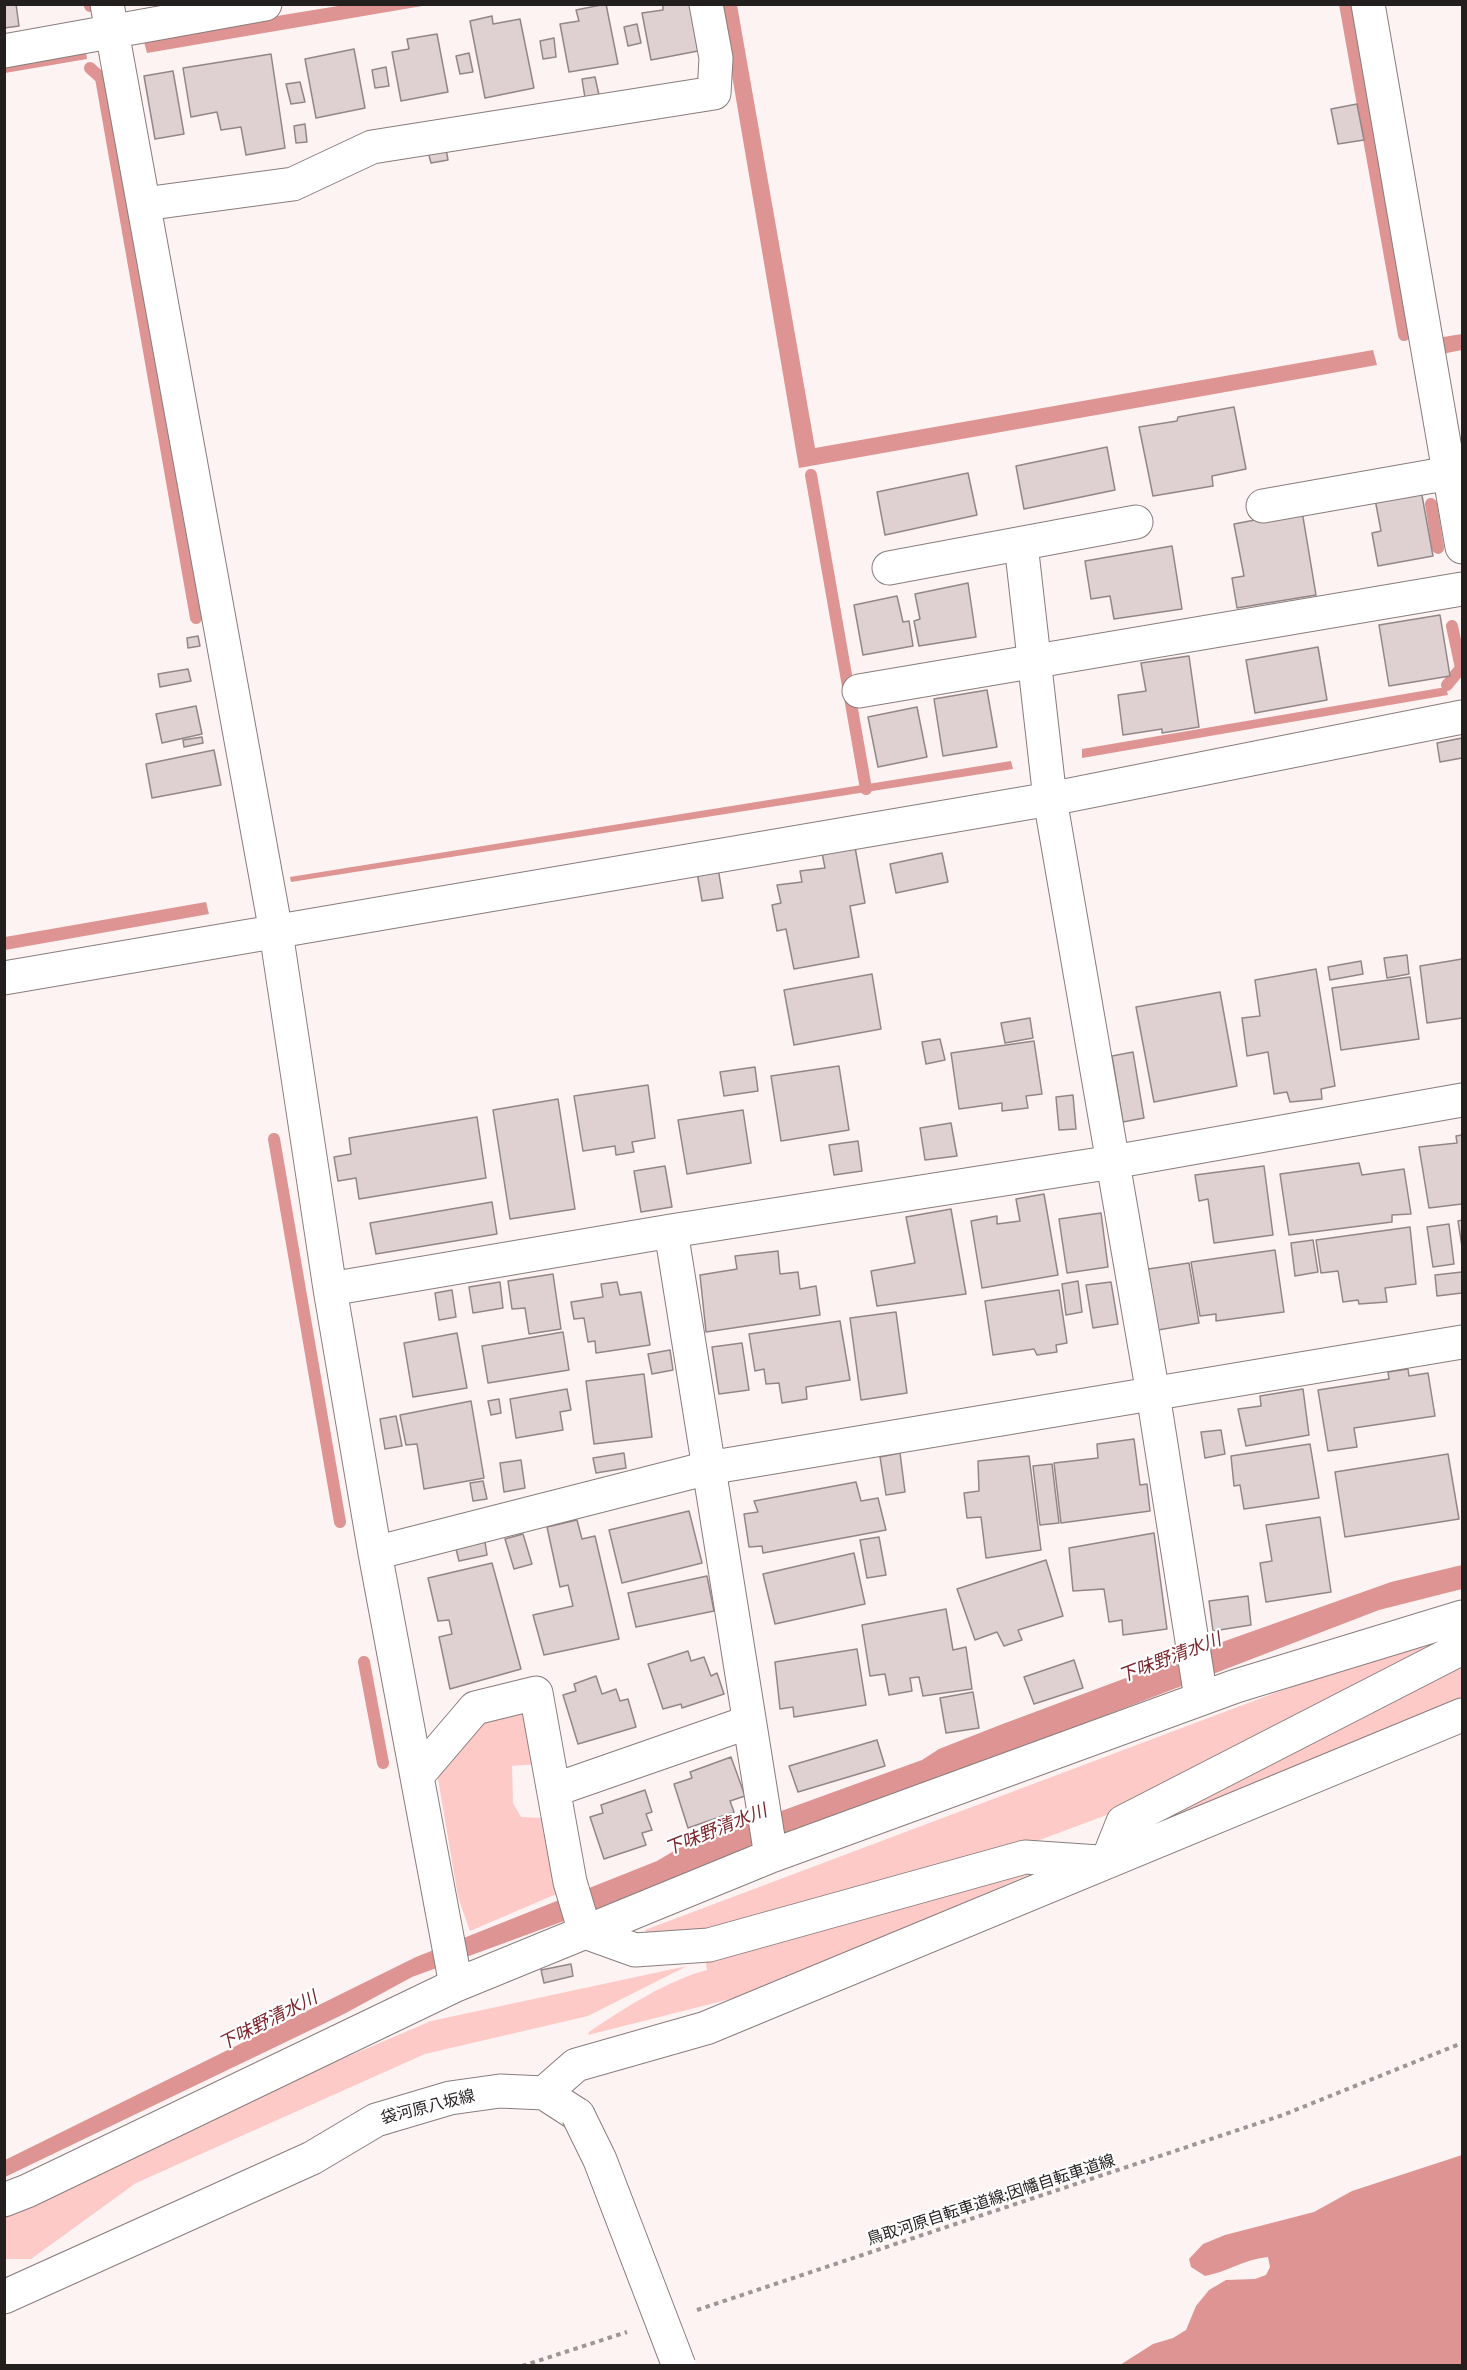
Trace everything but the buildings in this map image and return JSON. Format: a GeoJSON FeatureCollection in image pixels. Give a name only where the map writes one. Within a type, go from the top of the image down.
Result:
{"type":"FeatureCollection","features":[{"type":"Feature","properties":{"kind":"street"},"geometry":{"type":"LineString","coordinates":[[4,51],[110,18],[265,4]]}},
{"type":"Feature","properties":{"kind":"street"},"geometry":{"type":"LineString","coordinates":[[144,204],[293,184],[372,147],[714,93],[716,58],[706,4]]}},
{"type":"Feature","properties":{"kind":"street"},"geometry":{"type":"LineString","coordinates":[[1368,4],[1462,547]]}},
{"type":"Feature","properties":{"kind":"street"},"geometry":{"type":"LineString","coordinates":[[110,18],[276,932],[330,1289],[375,1553],[456,1984]]}},
{"type":"Feature","properties":{"kind":"street"},"geometry":{"type":"LineString","coordinates":[[1263,506],[1450,472]]}},
{"type":"Feature","properties":{"kind":"street"},"geometry":{"type":"LineString","coordinates":[[889,568],[1136,522]]}},
{"type":"Feature","properties":{"kind":"street"},"geometry":{"type":"LineString","coordinates":[[1021,544],[1050,799],[1153,1394],[1201,1698]]}},
{"type":"Feature","properties":{"kind":"street"},"geometry":{"type":"LineString","coordinates":[[859,691],[1462,589]]}},
{"type":"Feature","properties":{"kind":"street"},"geometry":{"type":"LineString","coordinates":[[4,978],[1050,799],[1462,717]]}},
{"type":"Feature","properties":{"kind":"street"},"geometry":{"type":"LineString","coordinates":[[330,1289],[671,1231],[1113,1162],[1462,1100]]}},
{"type":"Feature","properties":{"kind":"street"},"geometry":{"type":"LineString","coordinates":[[671,1231],[771,1856]]}},
{"type":"Feature","properties":{"kind":"street"},"geometry":{"type":"LineString","coordinates":[[375,1553],[708,1468],[1462,1342]]}},
{"type":"Feature","properties":{"kind":"street"},"geometry":{"type":"LineString","coordinates":[[4,2200],[456,1984],[771,1856],[1201,1698],[1462,1617]]}},
{"type":"Feature","properties":{"kind":"street"},"geometry":{"type":"LineString","coordinates":[[1107,1862],[1123,1822],[1462,1648]]}},
{"type":"Feature","properties":{"kind":"street"},"geometry":{"type":"LineString","coordinates":[[417,1776],[475,1708],[536,1693],[570,1882],[585,1932]]}},
{"type":"Feature","properties":{"kind":"street"},"geometry":{"type":"LineString","coordinates":[[679,2366],[600,2160],[578,2115],[544,2093],[576,2065],[706,2028],[1462,1715]]}},
{"type":"Feature","properties":{"kind":"street"},"geometry":{"type":"LineString","coordinates":[[554,1790],[749,1722]]}},
{"type":"Feature","properties":{"kind":"street"},"geometry":{"type":"LineString","coordinates":[[585,1932],[636,1950],[709,1945],[1025,1857],[1107,1862]]}},
{"type":"Feature","properties":{"kind":"street","name":"袋河原八坂線"},"geometry":{"type":"LineString","coordinates":[[4,2296],[312,2158],[376,2120],[450,2098],[500,2091],[544,2093]]}},
{"type":"Feature","properties":{"kind":"path","name":"鳥取河原自転車道線;因幡自転車道線"},"geometry":{"type":"LineString","coordinates":[[692,2311],[1283,2115],[1462,2043]]}},
{"type":"Feature","properties":{"kind":"path"},"geometry":{"type":"LineString","coordinates":[[522,2366],[636,2329]]}},
{"type":"Feature","properties":{"kind":"shaded area"},"geometry":{"type":"Polygon","coordinates":[[[344,5],[428,5],[147,53],[143,38],[344,5]]]}},
{"type":"Feature","properties":{"kind":"shaded area"},"geometry":{"type":"Polygon","coordinates":[[[720,5],[737,5],[815,448],[1373,350],[1377,365],[799,468],[720,5]]]}},
{"type":"Feature","properties":{"kind":"shaded area"},"geometry":{"type":"Polygon","coordinates":[[[86,52],[87,59],[5,73],[5,65],[86,52]]]}},
{"type":"Feature","properties":{"kind":"shaded area"},"geometry":{"type":"Polygon","coordinates":[[[1462,334],[1462,350],[1442,354],[1437,338],[1462,334]]]}},
{"type":"Feature","properties":{"kind":"shaded area"},"geometry":{"type":"Polygon","coordinates":[[[1446,687],[1448,695],[1082,758],[1082,749],[1446,687]]]}},
{"type":"Feature","properties":{"kind":"shaded area"},"geometry":{"type":"Polygon","coordinates":[[[1011,761],[1013,769],[291,882],[290,877],[1011,761]]]}},
{"type":"Feature","properties":{"kind":"shaded area"},"geometry":{"type":"Polygon","coordinates":[[[206,902],[209,914],[5,950],[5,937],[206,902]]]}},
{"type":"Feature","properties":{"kind":"shaded area"},"geometry":{"type":"Polygon","coordinates":[[[1462,1565],[1462,1589],[1379,1610],[738,1857],[412,1977],[344,2014],[5,2177],[5,2160],[416,1957],[657,1861],[679,1848],[922,1760],[939,1749],[1000,1725],[1391,1582],[1462,1565]]]}},
{"type":"Feature","properties":{"kind":"shaded area"},"geometry":{"type":"Polygon","coordinates":[[[1462,1632],[1104,1816],[1037,1841],[711,1929],[651,1939],[645,1930],[1296,1685],[1462,1632]]]}},
{"type":"Feature","properties":{"kind":"shaded area"},"geometry":{"type":"Polygon","coordinates":[[[1462,1659],[1462,1697],[1213,1800],[1137,1834],[1462,1659]]]}},
{"type":"Feature","properties":{"kind":"shaded area"},"geometry":{"type":"Polygon","coordinates":[[[530,1707],[537,1764],[512,1766],[513,1803],[521,1817],[545,1818],[561,1892],[470,1931],[458,1897],[436,1767],[475,1717],[530,1707]]]}},
{"type":"Feature","properties":{"kind":"shaded area"},"geometry":{"type":"Polygon","coordinates":[[[1042,1869],[754,1993],[588,2035],[602,2023],[646,1996],[677,1980],[707,1970],[705,1958],[1042,1869]]]}},
{"type":"Feature","properties":{"kind":"shaded area"},"geometry":{"type":"Polygon","coordinates":[[[687,1966],[588,2016],[425,2054],[136,2183],[31,2259],[5,2259],[5,2211],[258,2095],[431,2021],[687,1966]]]}},
{"type":"Feature","properties":{"kind":"shaded area"},"geometry":{"type":"Polygon","coordinates":[[[1462,2155],[1462,2365],[1120,2365],[1153,2344],[1173,2338],[1186,2330],[1196,2306],[1209,2290],[1226,2280],[1255,2279],[1266,2275],[1270,2267],[1268,2257],[1205,2276],[1191,2267],[1189,2259],[1203,2244],[1225,2235],[1314,2212],[1352,2191],[1462,2155]]]}},
{"type":"Feature","properties":{"kind":"waterway"},"geometry":{"type":"LineString","coordinates":[[1345,4],[1404,335]]}},
{"type":"Feature","properties":{"kind":"waterway"},"geometry":{"type":"LineString","coordinates":[[90,68],[101,78],[196,618]]}},
{"type":"Feature","properties":{"kind":"waterway"},"geometry":{"type":"LineString","coordinates":[[811,475],[866,789]]}},
{"type":"Feature","properties":{"kind":"waterway"},"geometry":{"type":"LineString","coordinates":[[1431,504],[1438,548]]}},
{"type":"Feature","properties":{"kind":"waterway"},"geometry":{"type":"LineString","coordinates":[[1447,685],[1461,668],[1452,626]]}},
{"type":"Feature","properties":{"kind":"waterway"},"geometry":{"type":"LineString","coordinates":[[274,1139],[340,1522]]}},
{"type":"Feature","properties":{"kind":"waterway"},"geometry":{"type":"LineString","coordinates":[[364,1662],[383,1763]]}},
{"type":"Feature","properties":{"kind":"water label","name":"下味野清水川"},"geometry":{"type":"Point","coordinates":[1170,1658]}},
{"type":"Feature","properties":{"kind":"water label","name":"下味野清水川"},"geometry":{"type":"Point","coordinates":[716,1830]}},
{"type":"Feature","properties":{"kind":"water label","name":"下味野清水川"},"geometry":{"type":"Point","coordinates":[268,2021]}}]}
